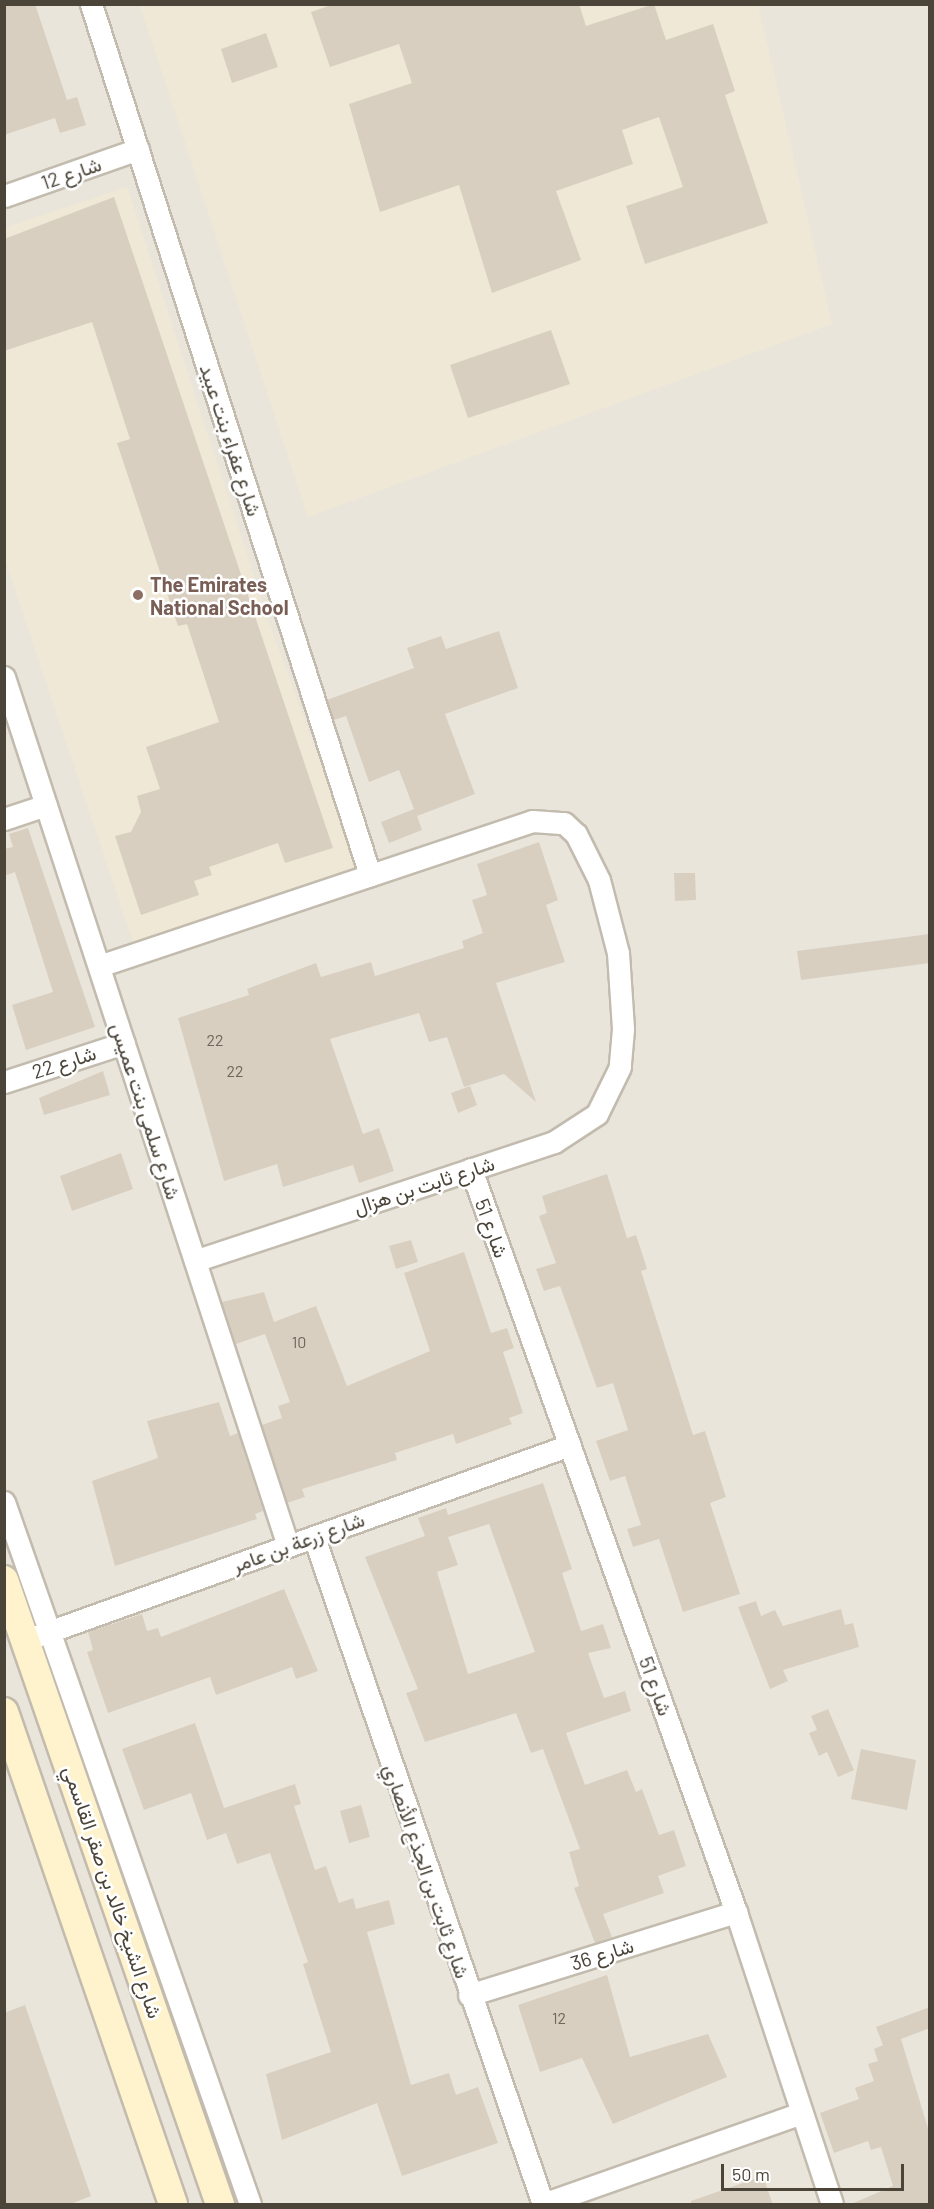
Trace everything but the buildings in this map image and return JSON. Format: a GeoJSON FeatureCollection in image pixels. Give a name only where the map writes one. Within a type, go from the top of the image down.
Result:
{"type":"FeatureCollection","features":[{"type":"Feature","properties":{"kind":"main road","name":"شارع الشيخ خالد بن صقر القاسمي"},"geometry":{"type":"LineString","coordinates":[[4,1580],[38,1636],[220,2205]]}},
{"type":"Feature","properties":{"kind":"main road"},"geometry":{"type":"LineString","coordinates":[[4,1712],[173,2205]]}},
{"type":"Feature","properties":{"kind":"street","name":"شارع عفراء بنت عبيد"},"geometry":{"type":"LineString","coordinates":[[91,4],[370,875]]}},
{"type":"Feature","properties":{"kind":"street","name":"شارع 12"},"geometry":{"type":"LineString","coordinates":[[4,196],[138,149]]}},
{"type":"Feature","properties":{"kind":"street","name":"شارع سلمى بنت عميس"},"geometry":{"type":"LineString","coordinates":[[4,677],[288,1546]]}},
{"type":"Feature","properties":{"kind":"street"},"geometry":{"type":"LineString","coordinates":[[4,819],[46,805]]}},
{"type":"Feature","properties":{"kind":"street","name":"شارع ثابت بن هزال"},"geometry":{"type":"LineString","coordinates":[[99,966],[532,821],[564,823],[584,845],[610,916],[623,991],[620,1067],[611,1092],[577,1131],[471,1169],[195,1261]]}},
{"type":"Feature","properties":{"kind":"street","name":"شارع 22"},"geometry":{"type":"LineString","coordinates":[[4,1082],[124,1042]]}},
{"type":"Feature","properties":{"kind":"street","name":"شارع 51"},"geometry":{"type":"LineString","coordinates":[[471,1169],[736,1912],[832,2205]]}},
{"type":"Feature","properties":{"kind":"street","name":"شارع زرعة بن عامر"},"geometry":{"type":"LineString","coordinates":[[38,1636],[570,1445]]}},
{"type":"Feature","properties":{"kind":"street"},"geometry":{"type":"LineString","coordinates":[[4,1502],[38,1636],[250,2205]]}},
{"type":"Feature","properties":{"kind":"street","name":"شارع ثابت بن الجذع الأنصاري"},"geometry":{"type":"LineString","coordinates":[[314,1537],[469,1995],[543,2204]]}},
{"type":"Feature","properties":{"kind":"street","name":"شارع 36"},"geometry":{"type":"LineString","coordinates":[[469,1995],[736,1912]]}},
{"type":"Feature","properties":{"kind":"street"},"geometry":{"type":"LineString","coordinates":[[543,2204],[801,2113]]}},
{"type":"Feature","properties":{"kind":"shaded area"},"geometry":{"type":"Polygon","coordinates":[[[5,5],[929,5],[929,2204],[5,2204],[5,5]]]}},
{"type":"Feature","properties":{"kind":"shaded area"},"geometry":{"type":"Polygon","coordinates":[[[140,5],[758,5],[832,324],[308,517],[140,5]]]}},
{"type":"Feature","properties":{"kind":"shaded area","name":"The Emirates National School"},"geometry":{"type":"Polygon","coordinates":[[[127,187],[272,631],[359,868],[135,948],[5,559],[4,228],[127,187]]]}},
{"type":"Feature","properties":{"kind":"place","name":"The Emirates National School"},"geometry":{"type":"Point","coordinates":[138,595]}}]}
